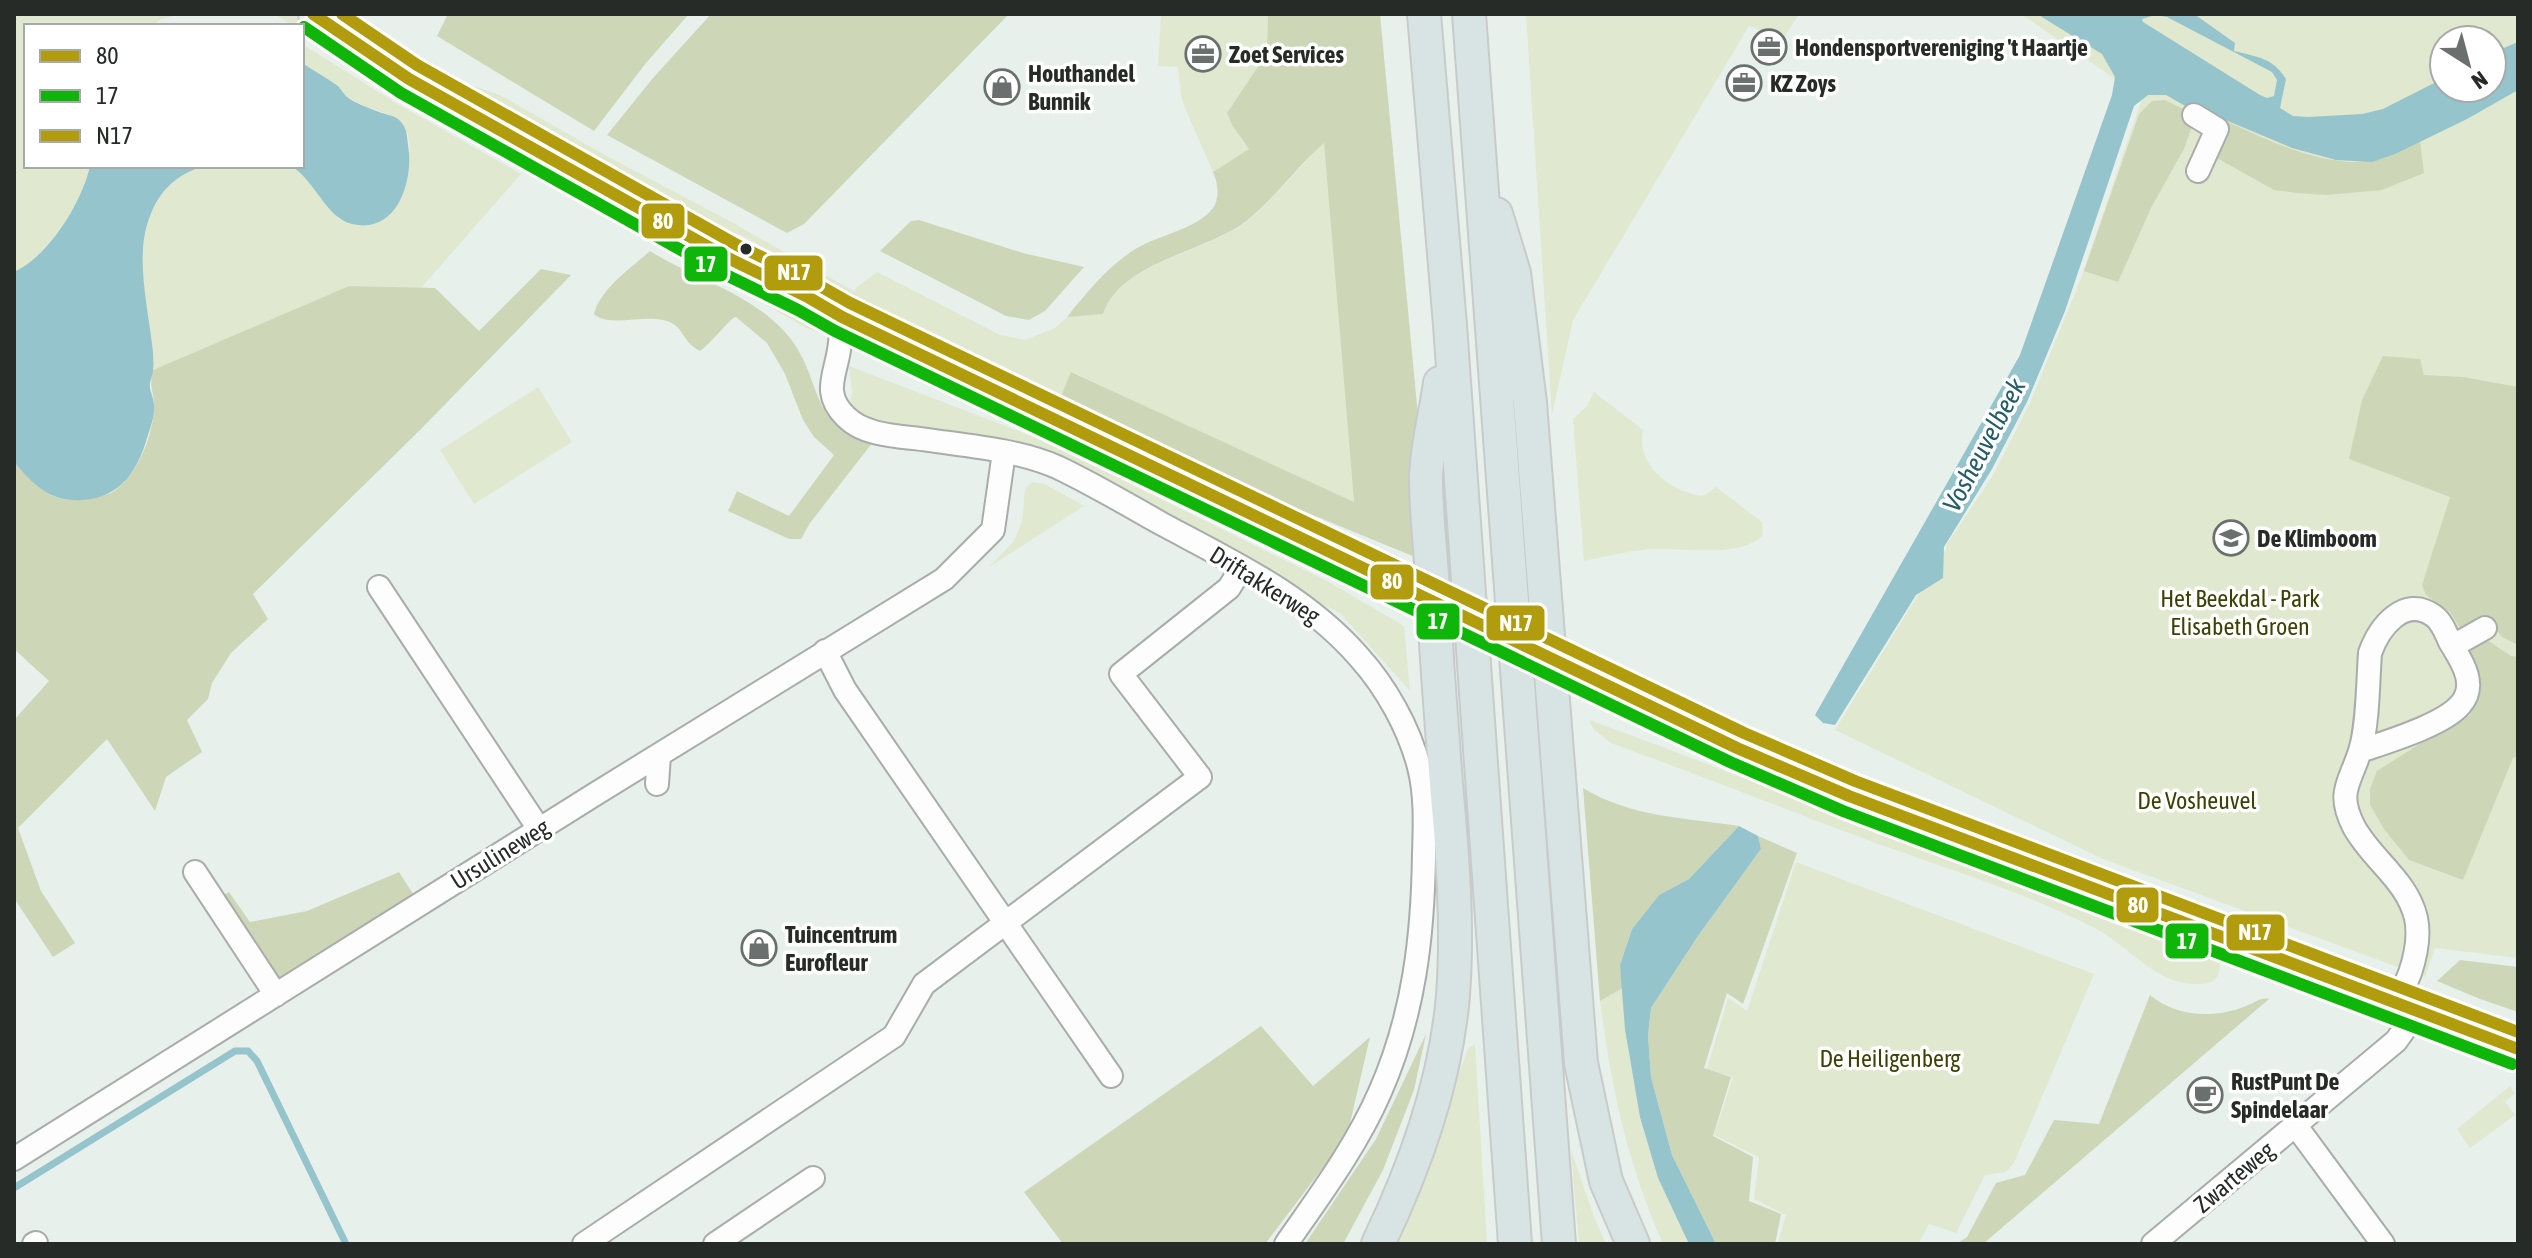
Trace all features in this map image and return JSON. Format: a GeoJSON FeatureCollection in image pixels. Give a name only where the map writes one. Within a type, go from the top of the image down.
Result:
{"type":"FeatureCollection","features":[{"type":"Feature","properties":{"kind":"highway"},"geometry":{"type":"LineString","coordinates":[[1424,14],[1450,325],[1515,1244]]}},
{"type":"Feature","properties":{"kind":"highway"},"geometry":{"type":"LineString","coordinates":[[1469,14],[1559,1244]]}},
{"type":"Feature","properties":{"kind":"highway"},"geometry":{"type":"LineString","coordinates":[[1480,161],[1514,273],[1528,388],[1581,1063],[1606,1181],[1633,1244]]}},
{"type":"Feature","properties":{"kind":"highway"},"geometry":{"type":"LineString","coordinates":[[1378,1244],[1417,1152],[1436,1090],[1453,997],[1453,867],[1426,476],[1450,325]]}},
{"type":"Feature","properties":{"kind":"main road"},"geometry":{"type":"LineString","coordinates":[[313,14],[409,79],[730,259],[842,317],[1737,748],[1849,796],[2518,1049]]}},
{"type":"Feature","properties":{"kind":"street"},"geometry":{"type":"LineString","coordinates":[[2194,115],[2217,129],[2198,171]]}},
{"type":"Feature","properties":{"kind":"street","name":"Driftakkerweg"},"geometry":{"type":"LineString","coordinates":[[842,317],[839,353],[831,382],[834,400],[845,417],[871,431],[1004,452],[1055,466],[1242,567],[1296,599],[1341,637],[1366,665],[1400,719],[1421,774],[1425,825],[1421,930],[1415,981],[1399,1044],[1380,1093],[1341,1165],[1286,1244]]}},
{"type":"Feature","properties":{"kind":"street","name":"Ursulineweg"},"geometry":{"type":"LineString","coordinates":[[14,1159],[944,579],[993,530],[1004,452]]}},
{"type":"Feature","properties":{"kind":"street"},"geometry":{"type":"LineString","coordinates":[[584,1244],[894,1036],[924,984],[1200,777],[1121,674],[1229,588],[1242,567]]}},
{"type":"Feature","properties":{"kind":"street"},"geometry":{"type":"LineString","coordinates":[[379,587],[539,829]]}},
{"type":"Feature","properties":{"kind":"street","name":"Zwarteweg"},"geometry":{"type":"LineString","coordinates":[[2153,1244],[2396,1041],[2406,1027],[2403,994],[2418,943],[2416,918],[2402,887],[2361,838],[2348,811],[2347,785],[2360,751],[2370,653],[2386,622],[2414,609],[2432,615],[2441,623],[2462,662],[2468,692],[2460,706],[2447,715],[2408,734],[2360,751]]}},
{"type":"Feature","properties":{"kind":"street"},"geometry":{"type":"LineString","coordinates":[[2453,646],[2485,628]]}},
{"type":"Feature","properties":{"kind":"street"},"geometry":{"type":"LineString","coordinates":[[825,651],[845,690],[1111,1076]]}},
{"type":"Feature","properties":{"kind":"street"},"geometry":{"type":"LineString","coordinates":[[657,784],[659,755]]}},
{"type":"Feature","properties":{"kind":"street"},"geometry":{"type":"LineString","coordinates":[[195,872],[276,995]]}},
{"type":"Feature","properties":{"kind":"street"},"geometry":{"type":"LineString","coordinates":[[2296,1126],[2383,1244]]}},
{"type":"Feature","properties":{"kind":"street"},"geometry":{"type":"LineString","coordinates":[[715,1244],[813,1178]]}},
{"type":"Feature","properties":{"kind":"green space"},"geometry":{"type":"Polygon","coordinates":[[[14,14],[183,14],[161,19],[155,24],[24,24],[24,168],[89,168],[80,196],[62,226],[39,254],[14,272],[14,14]]]}},
{"type":"Feature","properties":{"kind":"green space"},"geometry":{"type":"Polygon","coordinates":[[[275,14],[296,14],[429,101],[633,221],[803,311],[816,324],[818,332],[806,328],[379,81],[304,33],[304,24],[290,24],[275,14]]]}},
{"type":"Feature","properties":{"kind":"green space"},"geometry":{"type":"Polygon","coordinates":[[[334,14],[347,14],[438,73],[502,96],[855,292],[877,272],[1000,335],[1025,340],[1055,328],[1067,317],[1102,314],[1112,296],[1145,270],[1229,233],[1246,222],[1324,142],[1354,503],[1072,372],[1060,399],[917,332],[928,340],[924,345],[877,318],[833,286],[743,236],[672,211],[549,148],[334,14]]]}},
{"type":"Feature","properties":{"kind":"green space"},"geometry":{"type":"Polygon","coordinates":[[[448,14],[689,14],[646,63],[594,131],[437,36],[448,14]]]}},
{"type":"Feature","properties":{"kind":"green space"},"geometry":{"type":"Polygon","coordinates":[[[711,14],[1009,14],[804,224],[787,233],[607,135],[711,14]]]}},
{"type":"Feature","properties":{"kind":"green space"},"geometry":{"type":"Polygon","coordinates":[[[1161,14],[1268,14],[1267,48],[1227,113],[1249,149],[1213,172],[1185,108],[1178,67],[1158,66],[1161,14]]]}},
{"type":"Feature","properties":{"kind":"green space"},"geometry":{"type":"Polygon","coordinates":[[[1268,14],[1380,14],[1432,564],[1247,488],[1060,399],[1071,372],[1354,502],[1324,143],[1245,222],[1145,270],[1112,296],[1103,314],[1067,317],[1117,262],[1146,243],[1197,221],[1213,208],[1218,190],[1213,172],[1249,149],[1227,113],[1267,48],[1268,14]]]}},
{"type":"Feature","properties":{"kind":"green space"},"geometry":{"type":"Polygon","coordinates":[[[1526,14],[1799,14],[1783,39],[1749,26],[1573,320],[1552,415],[1526,14]]]}},
{"type":"Feature","properties":{"kind":"green space","name":"Het Beekdal - Park Elisabeth Groen"},"geometry":{"type":"Polygon","coordinates":[[[2021,14],[2518,14],[2518,958],[2435,948],[2425,977],[2103,859],[1835,730],[1947,544],[1992,477],[2029,405],[2080,281],[2141,102],[2111,76],[2021,14]]]}},
{"type":"Feature","properties":{"kind":"green space"},"geometry":{"type":"Polygon","coordinates":[[[304,45],[396,103],[521,174],[421,288],[349,286],[153,370],[143,254],[152,211],[172,182],[196,168],[294,168],[310,180],[341,220],[410,152],[408,134],[393,116],[364,106],[346,96],[341,89],[304,64],[304,45]]]}},
{"type":"Feature","properties":{"kind":"green space"},"geometry":{"type":"Polygon","coordinates":[[[2165,100],[2187,111],[2193,123],[2184,149],[2152,206],[2118,282],[2084,271],[2139,114],[2152,101],[2165,100]]]}},
{"type":"Feature","properties":{"kind":"green space"},"geometry":{"type":"Polygon","coordinates":[[[2204,111],[2275,143],[2331,160],[2368,161],[2420,141],[2424,173],[2382,190],[2327,195],[2274,190],[2199,148],[2204,111]]]}},
{"type":"Feature","properties":{"kind":"green space"},"geometry":{"type":"Polygon","coordinates":[[[919,220],[1023,253],[1084,267],[1045,311],[1029,320],[1006,316],[880,251],[911,221],[919,220]]]}},
{"type":"Feature","properties":{"kind":"green space"},"geometry":{"type":"Polygon","coordinates":[[[650,251],[742,299],[776,323],[801,354],[827,413],[837,425],[873,442],[801,539],[789,539],[728,511],[737,491],[789,516],[834,455],[814,437],[803,420],[785,374],[767,343],[736,317],[700,351],[688,342],[678,328],[666,321],[606,320],[594,314],[609,288],[650,251]]]}},
{"type":"Feature","properties":{"kind":"green space"},"geometry":{"type":"Polygon","coordinates":[[[541,269],[571,275],[421,429],[253,594],[268,619],[231,653],[212,683],[208,699],[187,720],[202,752],[166,777],[155,811],[107,739],[18,828],[41,891],[75,943],[53,957],[14,898],[14,720],[49,681],[14,649],[14,462],[36,485],[56,497],[80,500],[111,493],[128,477],[147,444],[154,408],[153,370],[349,286],[435,288],[479,331],[541,269]]]}},
{"type":"Feature","properties":{"kind":"green space"},"geometry":{"type":"Polygon","coordinates":[[[2383,356],[2420,359],[2424,375],[2463,377],[2518,387],[2518,645],[2502,637],[2486,618],[2461,630],[2450,612],[2426,595],[2422,585],[2450,497],[2349,459],[2362,400],[2383,356]]]}},
{"type":"Feature","properties":{"kind":"green space"},"geometry":{"type":"Polygon","coordinates":[[[849,366],[1037,438],[1327,581],[1404,626],[1410,691],[1340,613],[1113,491],[877,424],[858,415],[850,405],[849,366]]]}},
{"type":"Feature","properties":{"kind":"green space"},"geometry":{"type":"Polygon","coordinates":[[[538,387],[572,442],[474,504],[440,450],[538,387]]]}},
{"type":"Feature","properties":{"kind":"green space"},"geometry":{"type":"Polygon","coordinates":[[[1594,392],[1643,430],[1643,450],[1647,460],[1668,483],[1698,495],[1705,495],[1716,487],[1762,522],[1763,535],[1742,547],[1650,549],[1584,561],[1573,419],[1587,406],[1594,392]]]}},
{"type":"Feature","properties":{"kind":"green space"},"geometry":{"type":"Polygon","coordinates":[[[1032,482],[1045,484],[1084,506],[989,567],[1013,542],[1022,521],[1025,489],[1032,482]]]}},
{"type":"Feature","properties":{"kind":"green space"},"geometry":{"type":"Polygon","coordinates":[[[2483,637],[2511,656],[2518,657],[2518,756],[2513,758],[2463,880],[2409,860],[2384,829],[2370,805],[2370,789],[2377,771],[2470,715],[2481,690],[2462,649],[2483,637]]]}},
{"type":"Feature","properties":{"kind":"green space"},"geometry":{"type":"Polygon","coordinates":[[[1589,720],[2056,902],[2213,959],[2220,964],[2218,975],[2211,982],[2203,984],[2172,979],[2158,973],[2093,927],[2068,915],[1990,883],[1611,743],[1593,729],[1589,720]]]}},
{"type":"Feature","properties":{"kind":"green space"},"geometry":{"type":"Polygon","coordinates":[[[1583,788],[1601,798],[1639,811],[1739,826],[1689,879],[1659,895],[1632,929],[1620,965],[1623,988],[1600,1001],[1583,788]]]}},
{"type":"Feature","properties":{"kind":"green space"},"geometry":{"type":"Polygon","coordinates":[[[1758,836],[1797,853],[1743,1004],[1727,993],[1704,1068],[1731,1077],[1713,1136],[1753,1157],[1749,1201],[1781,1214],[1775,1244],[1716,1244],[1672,1155],[1651,1077],[1648,1035],[1651,1008],[1761,849],[1758,836]]]}},
{"type":"Feature","properties":{"kind":"green space","name":"De Heiligenberg"},"geometry":{"type":"Polygon","coordinates":[[[1796,862],[2094,974],[2014,1163],[2006,1172],[1985,1175],[1956,1233],[1929,1224],[1918,1244],[1778,1244],[1786,1215],[1754,1199],[1759,1157],[1714,1135],[1733,1077],[1707,1069],[1728,998],[1747,1011],[1796,862]]]}},
{"type":"Feature","properties":{"kind":"green space"},"geometry":{"type":"Polygon","coordinates":[[[399,872],[415,897],[276,983],[219,898],[229,892],[250,922],[307,911],[399,872]]]}},
{"type":"Feature","properties":{"kind":"green space"},"geometry":{"type":"Polygon","coordinates":[[[2460,960],[2518,967],[2518,1012],[2437,981],[2460,960]]]}},
{"type":"Feature","properties":{"kind":"green space"},"geometry":{"type":"Polygon","coordinates":[[[1623,988],[1658,1178],[1689,1244],[1663,1244],[1640,1185],[1622,1125],[1600,1001],[1623,988]]]}},
{"type":"Feature","properties":{"kind":"green space"},"geometry":{"type":"Polygon","coordinates":[[[2150,995],[2172,1008],[2196,1014],[2222,1013],[2269,999],[1983,1244],[1956,1244],[1967,1237],[1996,1183],[2025,1175],[2054,1120],[2099,1124],[2150,995]]]}},
{"type":"Feature","properties":{"kind":"green space"},"geometry":{"type":"Polygon","coordinates":[[[1261,1026],[1313,1086],[1370,1037],[1347,1136],[1265,1244],[1063,1244],[1024,1192],[1261,1026]]]}},
{"type":"Feature","properties":{"kind":"green space"},"geometry":{"type":"Polygon","coordinates":[[[1426,1034],[1414,1090],[1383,1170],[1343,1244],[1305,1244],[1376,1139],[1426,1034]]]}},
{"type":"Feature","properties":{"kind":"green space"},"geometry":{"type":"Polygon","coordinates":[[[1475,1044],[1487,1244],[1391,1244],[1434,1144],[1468,1048],[1475,1044]]]}},
{"type":"Feature","properties":{"kind":"green space"},"geometry":{"type":"Polygon","coordinates":[[[2510,1086],[2515,1093],[2505,1102],[2515,1115],[2470,1148],[2457,1129],[2510,1086]]]}},
{"type":"Feature","properties":{"kind":"green space"},"geometry":{"type":"Polygon","coordinates":[[[1571,1150],[1594,1217],[1606,1244],[1579,1244],[1571,1150]]]}},
{"type":"Feature","properties":{"kind":"water","name":"Vosheuvelbeek"},"geometry":{"type":"Polygon","coordinates":[[[2037,14],[2194,14],[2235,43],[2234,51],[2264,59],[2281,72],[2286,79],[2280,108],[2293,116],[2362,114],[2383,109],[2428,86],[2428,104],[2493,104],[2395,154],[2372,162],[2336,160],[2292,148],[2204,111],[2187,107],[2166,95],[2148,95],[2134,106],[2065,311],[2027,402],[1992,469],[1944,547],[1943,578],[1916,595],[1835,725],[1823,723],[1815,715],[2020,355],[2112,95],[2115,77],[2102,54],[2037,14]],[[2155,15],[2142,19],[2267,98],[2274,96],[2277,80],[2272,72],[2167,17],[2155,15]]]}},
{"type":"Feature","properties":{"kind":"water"},"geometry":{"type":"Polygon","coordinates":[[[2518,42],[2518,90],[2508,96],[2508,46],[2518,42]]]}},
{"type":"Feature","properties":{"kind":"water"},"geometry":{"type":"Polygon","coordinates":[[[304,64],[338,86],[349,99],[396,118],[404,127],[409,159],[405,188],[392,213],[381,221],[368,225],[343,220],[294,168],[304,168],[304,64]]]}},
{"type":"Feature","properties":{"kind":"water"},"geometry":{"type":"Polygon","coordinates":[[[89,168],[199,168],[174,181],[161,195],[151,214],[144,239],[144,288],[153,352],[150,385],[154,409],[144,446],[129,476],[113,491],[91,499],[67,500],[47,493],[14,462],[14,272],[40,254],[51,241],[72,211],[89,168]]]}},
{"type":"Feature","properties":{"kind":"water"},"geometry":{"type":"Polygon","coordinates":[[[1739,826],[1758,836],[1761,849],[1651,1008],[1648,1035],[1651,1077],[1672,1155],[1716,1244],[1689,1244],[1658,1178],[1640,1117],[1625,1029],[1620,965],[1632,929],[1659,895],[1689,879],[1739,826]]]}},
{"type":"Feature","properties":{"kind":"waterway"},"geometry":{"type":"LineString","coordinates":[[14,1188],[235,1051],[248,1051],[257,1061],[346,1244]]}},
{"type":"Feature","properties":{"kind":"transit line","name":"80"},"geometry":{"type":"LineString","coordinates":[[313,14],[409,79],[730,259],[842,317],[1737,748],[1849,796],[2518,1049]]}},
{"type":"Feature","properties":{"kind":"transit line","name":"N17"},"geometry":{"type":"LineString","coordinates":[[342,14],[417,65],[737,245],[850,303],[1744,733],[1855,781],[2518,1032]]}},
{"type":"Feature","properties":{"kind":"transit line","name":"17"},"geometry":{"type":"LineString","coordinates":[[304,27],[401,93],[722,273],[835,331],[1730,762],[1843,811],[2512,1064]]}},
{"type":"Feature","properties":{"kind":"place","name":"Hondensportvereniging 't Haartje"},"geometry":{"type":"Point","coordinates":[1769,47]}},
{"type":"Feature","properties":{"kind":"place","name":"Zoet Services"},"geometry":{"type":"Point","coordinates":[1203,54]}},
{"type":"Feature","properties":{"kind":"place","name":"KZ Zoys"},"geometry":{"type":"Point","coordinates":[1744,83]}},
{"type":"Feature","properties":{"kind":"place","name":"Houthandel Bunnik"},"geometry":{"type":"Point","coordinates":[1002,87]}},
{"type":"Feature","properties":{"kind":"place","name":"De Klimboom"},"geometry":{"type":"Point","coordinates":[2231,538]}},
{"type":"Feature","properties":{"kind":"place","name":"Tuincentrum Eurofleur"},"geometry":{"type":"Point","coordinates":[759,948]}},
{"type":"Feature","properties":{"kind":"place","name":"RustPunt De Spindelaar"},"geometry":{"type":"Point","coordinates":[2205,1095]}},
{"type":"Feature","properties":{"kind":"park label","name":"De Vosheuvel"},"geometry":{"type":"Point","coordinates":[2197,800]}}]}
